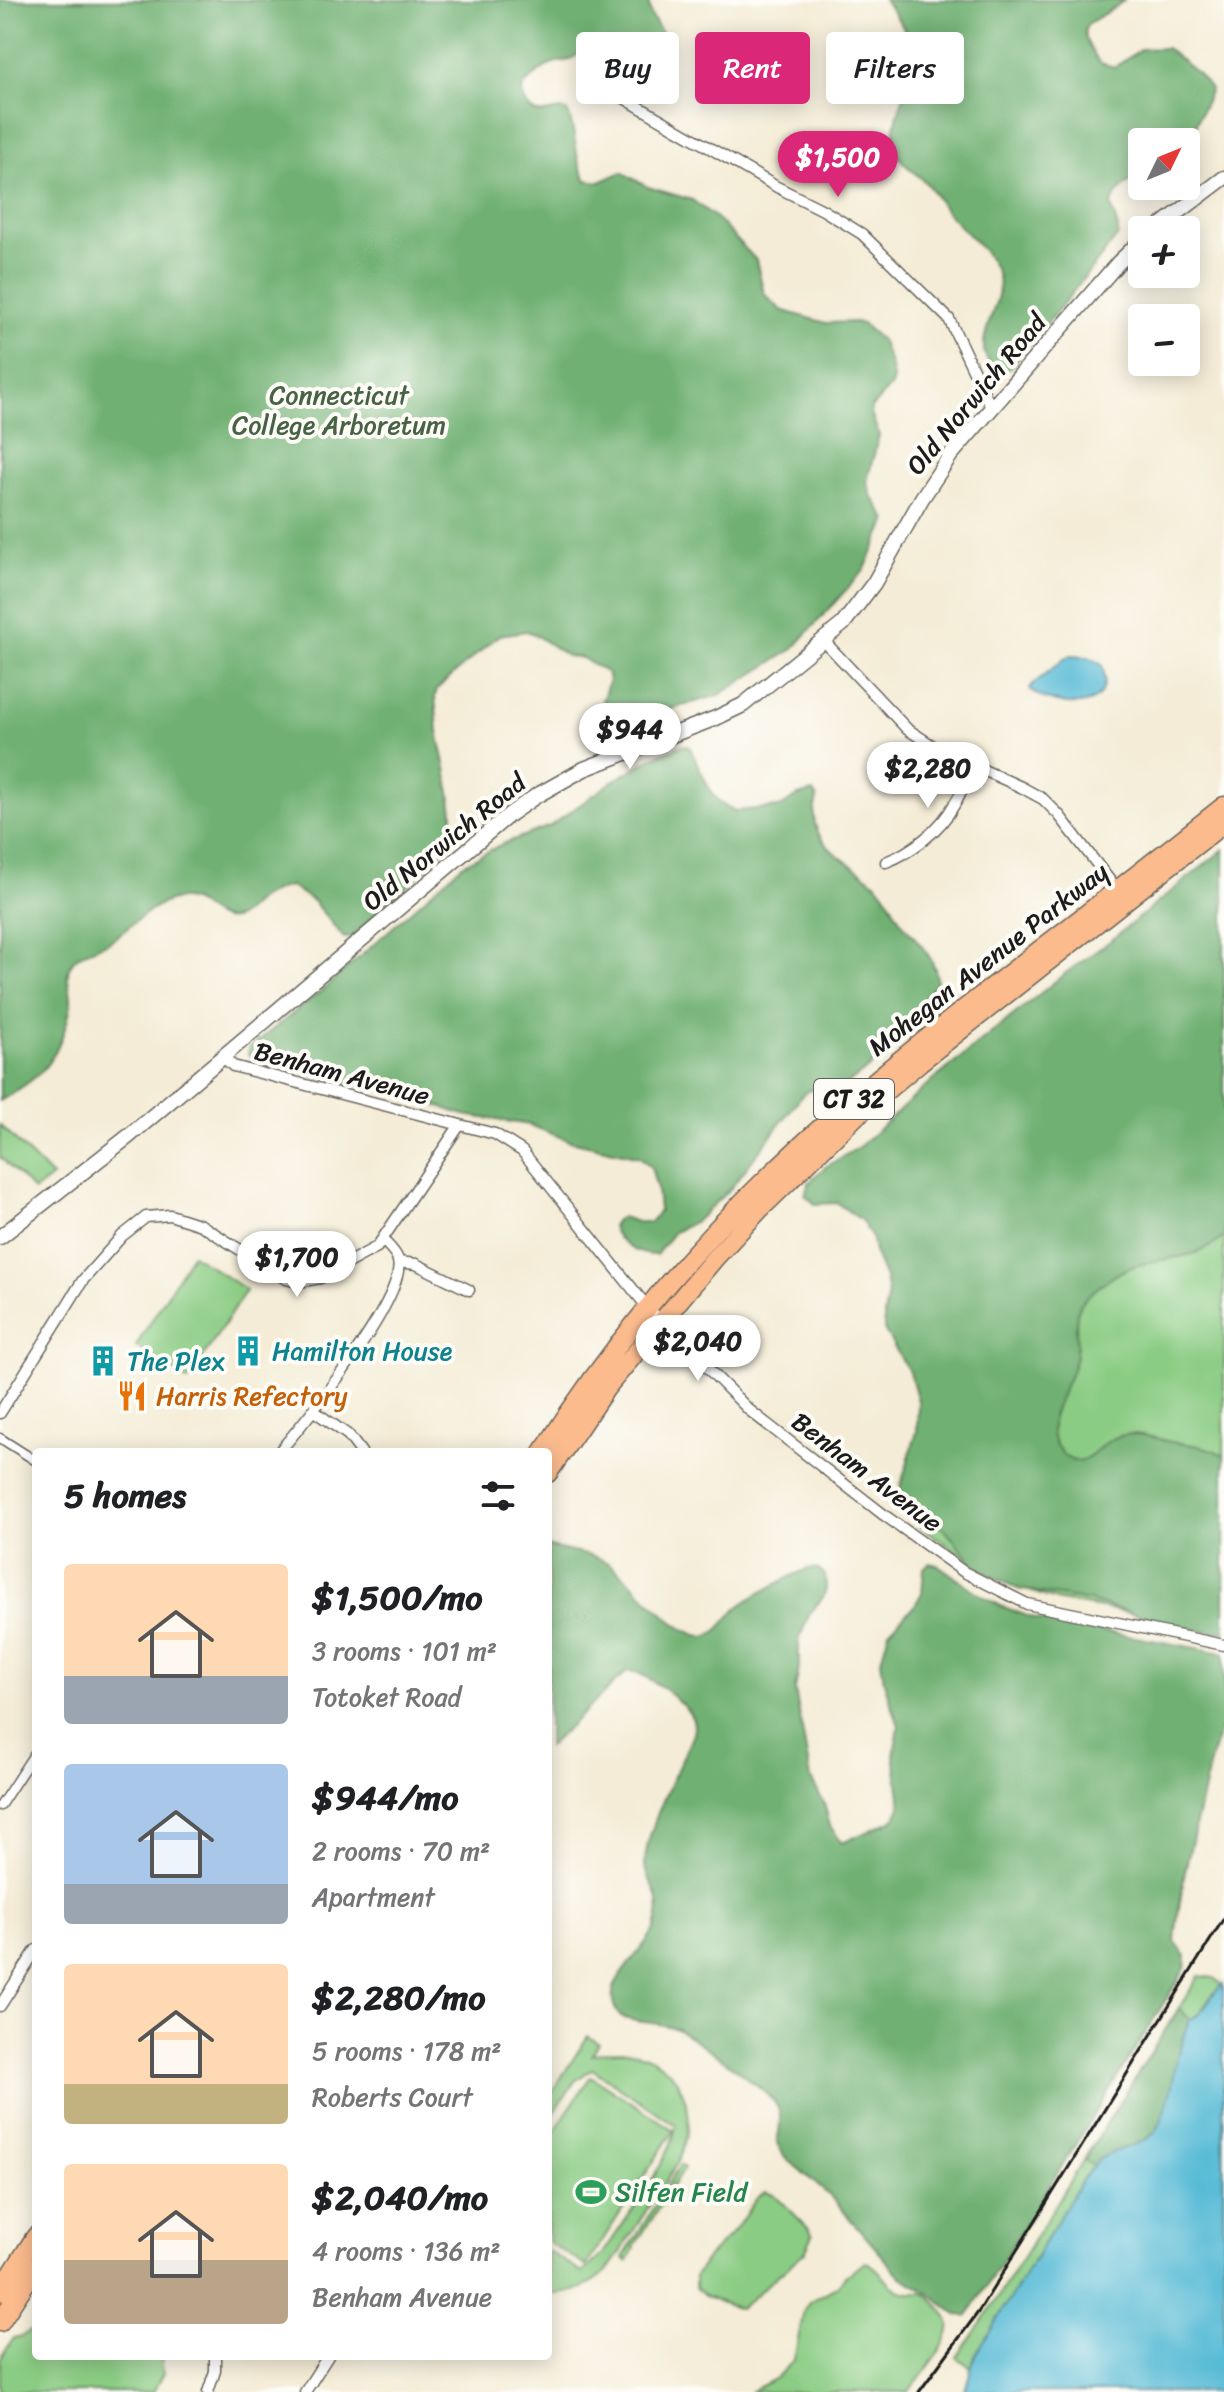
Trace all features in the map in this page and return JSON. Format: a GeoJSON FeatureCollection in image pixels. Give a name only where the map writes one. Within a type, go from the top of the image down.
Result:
{"type":"FeatureCollection","features":[{"type":"Feature","properties":{"kind":"highway","name":"Mohegan Avenue Parkway"},"geometry":{"type":"LineString","coordinates":[[552,1467],[714,1233],[768,1177],[893,1065],[1224,806]]}},
{"type":"Feature","properties":{"kind":"highway","name":"Mohegan Avenue Parkway"},"geometry":{"type":"LineString","coordinates":[[546,1448],[568,1414],[655,1315],[856,1116],[1224,823]]}},
{"type":"Feature","properties":{"kind":"highway"},"geometry":{"type":"LineString","coordinates":[[0,2292],[32,2242]]}},
{"type":"Feature","properties":{"kind":"highway"},"geometry":{"type":"LineString","coordinates":[[2,2316],[32,2273]]}},
{"type":"Feature","properties":{"kind":"street"},"geometry":{"type":"LineString","coordinates":[[634,104],[862,234],[949,319],[991,407]]}},
{"type":"Feature","properties":{"kind":"street"},"geometry":{"type":"LineString","coordinates":[[1174,216],[1224,178]]}},
{"type":"Feature","properties":{"kind":"street","name":"Old Norwich Road"},"geometry":{"type":"LineString","coordinates":[[0,1237],[129,1136],[510,814],[584,769],[743,705],[824,641],[856,609],[874,583],[950,456],[1128,253]]}},
{"type":"Feature","properties":{"kind":"street"},"geometry":{"type":"LineString","coordinates":[[824,641],[907,729],[939,750],[1043,799],[1117,890]]}},
{"type":"Feature","properties":{"kind":"street"},"geometry":{"type":"LineString","coordinates":[[886,862],[903,855],[928,835],[953,808],[974,765]]}},
{"type":"Feature","properties":{"kind":"street","name":"Benham Avenue"},"geometry":{"type":"LineString","coordinates":[[222,1056],[233,1066],[495,1134],[522,1151],[655,1315],[749,1410],[884,1515],[964,1572],[1027,1604],[1224,1645]]}},
{"type":"Feature","properties":{"kind":"street"},"geometry":{"type":"LineString","coordinates":[[0,1413],[78,1286],[122,1236],[144,1218],[170,1215],[201,1225],[275,1274],[295,1282],[312,1280],[377,1247],[459,1126]]}},
{"type":"Feature","properties":{"kind":"street"},"geometry":{"type":"LineString","coordinates":[[282,1448],[314,1411],[376,1319],[392,1288],[398,1262],[383,1240]]}},
{"type":"Feature","properties":{"kind":"street"},"geometry":{"type":"LineString","coordinates":[[398,1262],[416,1264],[469,1290]]}},
{"type":"Feature","properties":{"kind":"street"},"geometry":{"type":"LineString","coordinates":[[314,1411],[348,1435],[358,1448]]}},
{"type":"Feature","properties":{"kind":"street"},"geometry":{"type":"LineString","coordinates":[[0,1438],[32,1458]]}},
{"type":"Feature","properties":{"kind":"street"},"geometry":{"type":"LineString","coordinates":[[0,1806],[32,1757]]}},
{"type":"Feature","properties":{"kind":"street"},"geometry":{"type":"LineString","coordinates":[[0,2006],[32,1956]]}},
{"type":"Feature","properties":{"kind":"street"},"geometry":{"type":"LineString","coordinates":[[208,2392],[215,2360]]}},
{"type":"Feature","properties":{"kind":"street"},"geometry":{"type":"LineString","coordinates":[[305,2392],[325,2360]]}},
{"type":"Feature","properties":{"kind":"green space","name":"Connecticut College Arboretum"},"geometry":{"type":"Polygon","coordinates":[[[0,0],[649,0],[651,13],[661,32],[576,32],[576,56],[553,63],[537,73],[523,86],[524,101],[536,113],[567,111],[579,163],[587,180],[600,182],[622,172],[648,187],[692,200],[716,218],[756,260],[764,294],[781,310],[826,323],[857,322],[881,340],[893,379],[891,386],[872,407],[871,414],[879,435],[867,481],[871,495],[887,520],[865,569],[792,650],[719,695],[661,712],[613,733],[605,732],[600,725],[602,701],[609,680],[607,673],[582,658],[567,656],[527,631],[499,635],[437,689],[438,732],[453,811],[453,833],[434,862],[351,937],[344,938],[313,901],[290,886],[265,896],[233,919],[219,918],[196,903],[183,899],[154,908],[110,941],[73,961],[68,975],[70,1011],[55,1052],[42,1071],[0,1101],[0,0]]]}},
{"type":"Feature","properties":{"kind":"green space"},"geometry":{"type":"Polygon","coordinates":[[[884,0],[1124,0],[1088,24],[1085,30],[1090,48],[1100,63],[1115,67],[1141,49],[1166,48],[1196,72],[1211,89],[1194,128],[1128,128],[1128,183],[1117,193],[1111,205],[1118,236],[1013,366],[1000,373],[989,362],[984,351],[984,339],[999,289],[994,267],[927,184],[906,166],[895,144],[894,132],[902,104],[964,104],[964,32],[905,32],[884,0]]]}},
{"type":"Feature","properties":{"kind":"green space"},"geometry":{"type":"Polygon","coordinates":[[[682,745],[689,746],[712,794],[735,811],[780,807],[798,796],[813,792],[817,798],[816,828],[821,838],[888,898],[900,920],[930,959],[937,983],[893,1044],[870,1067],[839,1090],[810,1090],[803,1094],[731,1188],[696,1221],[674,1232],[656,1255],[629,1247],[618,1238],[612,1226],[622,1217],[651,1222],[659,1211],[651,1167],[640,1157],[570,1141],[530,1125],[464,1115],[400,1093],[261,1063],[248,1055],[249,1048],[325,988],[462,865],[500,845],[550,826],[616,779],[682,745]]]}},
{"type":"Feature","properties":{"kind":"green space"},"geometry":{"type":"Polygon","coordinates":[[[1224,849],[1224,1237],[1200,1251],[1140,1264],[1123,1271],[1086,1297],[1077,1313],[1075,1360],[1056,1406],[1052,1430],[1061,1452],[1074,1461],[1086,1458],[1112,1439],[1134,1434],[1205,1447],[1224,1455],[1224,1632],[1192,1630],[1088,1601],[1018,1589],[979,1569],[940,1524],[901,1505],[898,1499],[917,1431],[918,1401],[910,1373],[884,1330],[888,1294],[885,1278],[874,1252],[872,1238],[861,1220],[837,1203],[815,1204],[805,1195],[809,1182],[825,1167],[859,1147],[931,1082],[1224,849]]]}},
{"type":"Feature","properties":{"kind":"green space"},"geometry":{"type":"Polygon","coordinates":[[[1224,854],[1224,1629],[1060,1601],[1037,1594],[974,1563],[897,1510],[915,1456],[1006,1239],[1224,854]]]}},
{"type":"Feature","properties":{"kind":"green space"},"geometry":{"type":"Polygon","coordinates":[[[0,1125],[52,1177],[34,1191],[0,1157],[0,1125]]]}},
{"type":"Feature","properties":{"kind":"green space"},"geometry":{"type":"Polygon","coordinates":[[[192,1254],[246,1290],[188,1381],[136,1346],[192,1254]]]}},
{"type":"Feature","properties":{"kind":"green space"},"geometry":{"type":"Polygon","coordinates":[[[552,1547],[608,1563],[679,1626],[705,1637],[719,1629],[742,1604],[783,1580],[811,1568],[825,1575],[824,1596],[810,1613],[799,1639],[795,1690],[811,1779],[824,1803],[830,1826],[842,1843],[889,1822],[895,1818],[901,1804],[894,1756],[899,1726],[884,1682],[881,1660],[889,1631],[915,1605],[922,1593],[924,1568],[929,1563],[938,1565],[1001,1606],[1035,1619],[1224,1653],[1224,1718],[1210,1763],[1178,1915],[1175,1941],[1186,1956],[1185,1969],[968,2316],[957,2315],[926,2291],[901,2277],[831,2197],[784,2156],[777,2143],[779,2110],[759,2088],[681,2031],[621,2017],[614,2005],[616,1983],[648,1940],[656,1923],[658,1900],[646,1870],[646,1851],[656,1818],[694,1730],[694,1723],[683,1705],[644,1676],[627,1671],[552,1743],[552,1547]]]}},
{"type":"Feature","properties":{"kind":"green space"},"geometry":{"type":"Polygon","coordinates":[[[1199,1976],[1214,1978],[1222,1985],[1188,2025],[1156,2131],[1139,2142],[1114,2151],[1090,2169],[1030,2266],[964,2391],[972,2368],[957,2357],[984,2319],[1199,1976]]]}},
{"type":"Feature","properties":{"kind":"green space"},"geometry":{"type":"Polygon","coordinates":[[[1179,2008],[1191,2020],[1160,2124],[1148,2138],[1093,2165],[1084,2160],[1179,2008]]]}},
{"type":"Feature","properties":{"kind":"green space"},"geometry":{"type":"Polygon","coordinates":[[[588,2036],[599,2043],[592,2055],[620,2051],[638,2053],[655,2060],[677,2082],[689,2117],[685,2145],[679,2158],[607,2271],[580,2289],[552,2294],[552,2254],[582,2273],[602,2255],[657,2172],[673,2139],[676,2125],[592,2069],[575,2081],[552,2116],[552,2092],[588,2036]]]}},
{"type":"Feature","properties":{"kind":"green space","name":"Silfen Field"},"geometry":{"type":"Polygon","coordinates":[[[591,2076],[674,2130],[586,2266],[552,2245],[552,2135],[591,2076]]]}},
{"type":"Feature","properties":{"kind":"green space"},"geometry":{"type":"Polygon","coordinates":[[[680,2165],[684,2168],[627,2261],[623,2258],[680,2165]]]}},
{"type":"Feature","properties":{"kind":"green space"},"geometry":{"type":"Polygon","coordinates":[[[765,2192],[775,2195],[813,2235],[805,2252],[739,2309],[706,2297],[695,2288],[695,2276],[765,2192]]]}},
{"type":"Feature","properties":{"kind":"green space"},"geometry":{"type":"Polygon","coordinates":[[[866,2262],[898,2290],[925,2293],[942,2310],[949,2323],[941,2349],[908,2392],[750,2392],[776,2378],[794,2360],[804,2310],[809,2302],[838,2286],[845,2276],[866,2262]]]}},
{"type":"Feature","properties":{"kind":"green space"},"geometry":{"type":"Polygon","coordinates":[[[32,2330],[32,2360],[161,2360],[163,2373],[153,2392],[0,2392],[0,2359],[14,2338],[32,2330]]]}},
{"type":"Feature","properties":{"kind":"water"},"geometry":{"type":"Polygon","coordinates":[[[1068,656],[1089,657],[1102,665],[1105,681],[1101,693],[1082,704],[1068,704],[1054,702],[1030,690],[1032,685],[1068,656]]]}},
{"type":"Feature","properties":{"kind":"water"},"geometry":{"type":"Polygon","coordinates":[[[1223,1984],[1224,2392],[964,2392],[977,2352],[1086,2175],[1107,2155],[1142,2142],[1156,2131],[1167,2106],[1177,2056],[1188,2024],[1223,1984]]]}},
{"type":"Feature","properties":{"kind":"railway"},"geometry":{"type":"LineString","coordinates":[[919,2392],[979,2311],[1224,1918]]}},
{"type":"Feature","properties":{"kind":"place","name":"Hamilton House"},"geometry":{"type":"Point","coordinates":[248,1351]}},
{"type":"Feature","properties":{"kind":"place","name":"The Plex"},"geometry":{"type":"Point","coordinates":[103,1361]}},
{"type":"Feature","properties":{"kind":"place","name":"Harris Refectory"},"geometry":{"type":"Point","coordinates":[132,1396]}},
{"type":"Feature","properties":{"kind":"place","name":"Silfen Field"},"geometry":{"type":"Point","coordinates":[591,2192]}}]}
